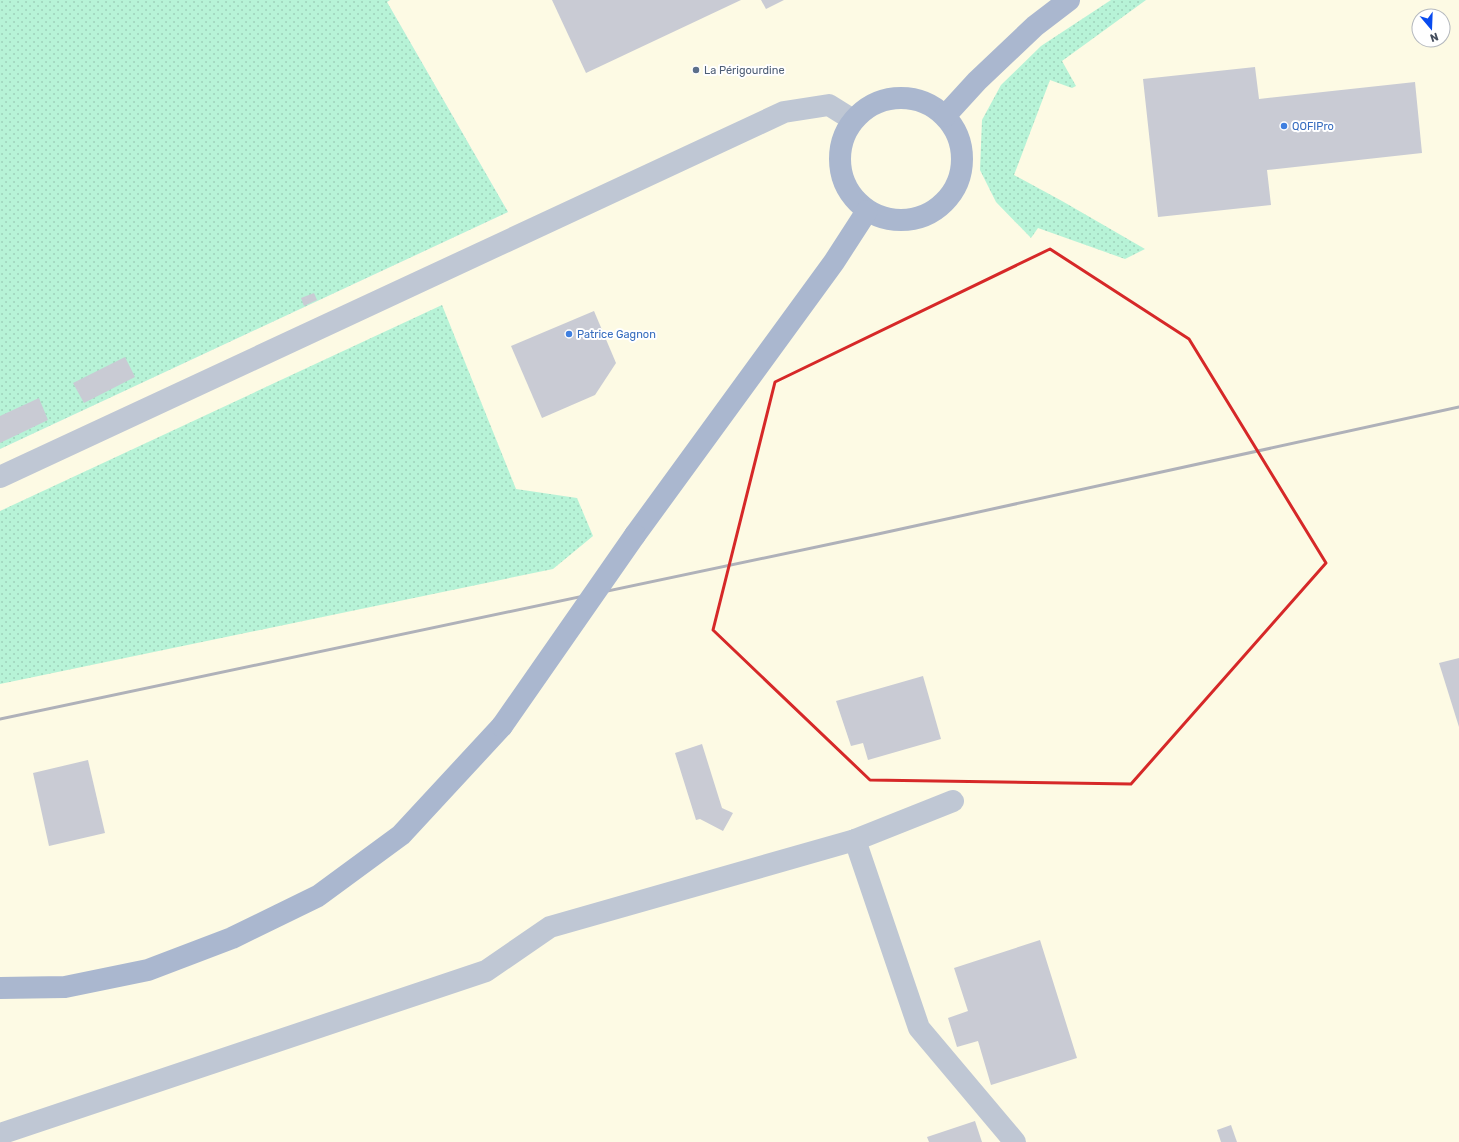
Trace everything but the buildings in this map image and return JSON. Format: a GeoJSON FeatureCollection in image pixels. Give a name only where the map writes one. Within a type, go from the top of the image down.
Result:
{"type":"FeatureCollection","features":[{"type":"Feature","properties":{"kind":"main road"},"geometry":{"type":"LineString","coordinates":[[945,116],[977,81],[1035,26],[1069,0]]}},
{"type":"Feature","properties":{"kind":"main road"},"geometry":{"type":"LineString","coordinates":[[909,98],[929,104],[945,116],[957,132],[962,152],[962,172],[954,190],[942,206],[925,216],[906,221],[886,219],[868,211],[852,197],[842,179],[839,158],[843,138],[854,120],[869,107],[888,99],[909,98]]}},
{"type":"Feature","properties":{"kind":"main road"},"geometry":{"type":"LineString","coordinates":[[0,988],[65,987],[148,970],[232,938],[318,896],[401,836],[502,726],[635,535],[834,262],[868,211]]}},
{"type":"Feature","properties":{"kind":"street"},"geometry":{"type":"LineString","coordinates":[[0,478],[784,112],[828,106],[854,120]]}},
{"type":"Feature","properties":{"kind":"street"},"geometry":{"type":"LineString","coordinates":[[0,1134],[486,970],[550,927],[855,840],[953,801]]}},
{"type":"Feature","properties":{"kind":"street"},"geometry":{"type":"LineString","coordinates":[[855,840],[919,1028],[1016,1142]]}},
{"type":"Feature","properties":{"kind":"highlighted area"},"geometry":{"type":"Polygon","coordinates":[[[1050,249],[1189,339],[1326,563],[1131,784],[870,780],[713,630],[775,382],[1050,249]]]}},
{"type":"Feature","properties":{"kind":"shaded area"},"geometry":{"type":"Polygon","coordinates":[[[390,0],[1459,0],[1459,1142],[0,1142],[0,449],[508,212],[387,2],[390,0]]]}},
{"type":"Feature","properties":{"kind":"green space"},"geometry":{"type":"Polygon","coordinates":[[[0,0],[390,0],[387,2],[508,212],[0,449],[0,0]]]}},
{"type":"Feature","properties":{"kind":"green space"},"geometry":{"type":"Polygon","coordinates":[[[1111,0],[1146,0],[1062,61],[1076,86],[1072,88],[1050,80],[1014,175],[1145,249],[1125,259],[1038,228],[1031,238],[996,202],[980,170],[982,120],[1001,85],[1041,46],[1111,0]]]}},
{"type":"Feature","properties":{"kind":"green space"},"geometry":{"type":"Polygon","coordinates":[[[442,305],[516,489],[577,498],[593,536],[553,569],[0,684],[0,511],[442,305]]]}},
{"type":"Feature","properties":{"kind":"railway"},"geometry":{"type":"LineString","coordinates":[[0,719],[878,534],[1459,407]]}},
{"type":"Feature","properties":{"kind":"place","name":"La Périgourdine"},"geometry":{"type":"Point","coordinates":[696,70]}},
{"type":"Feature","properties":{"kind":"place","name":"QOFIPro"},"geometry":{"type":"Point","coordinates":[1284,126]}},
{"type":"Feature","properties":{"kind":"place","name":"Patrice Gagnon"},"geometry":{"type":"Point","coordinates":[569,334]}}]}
